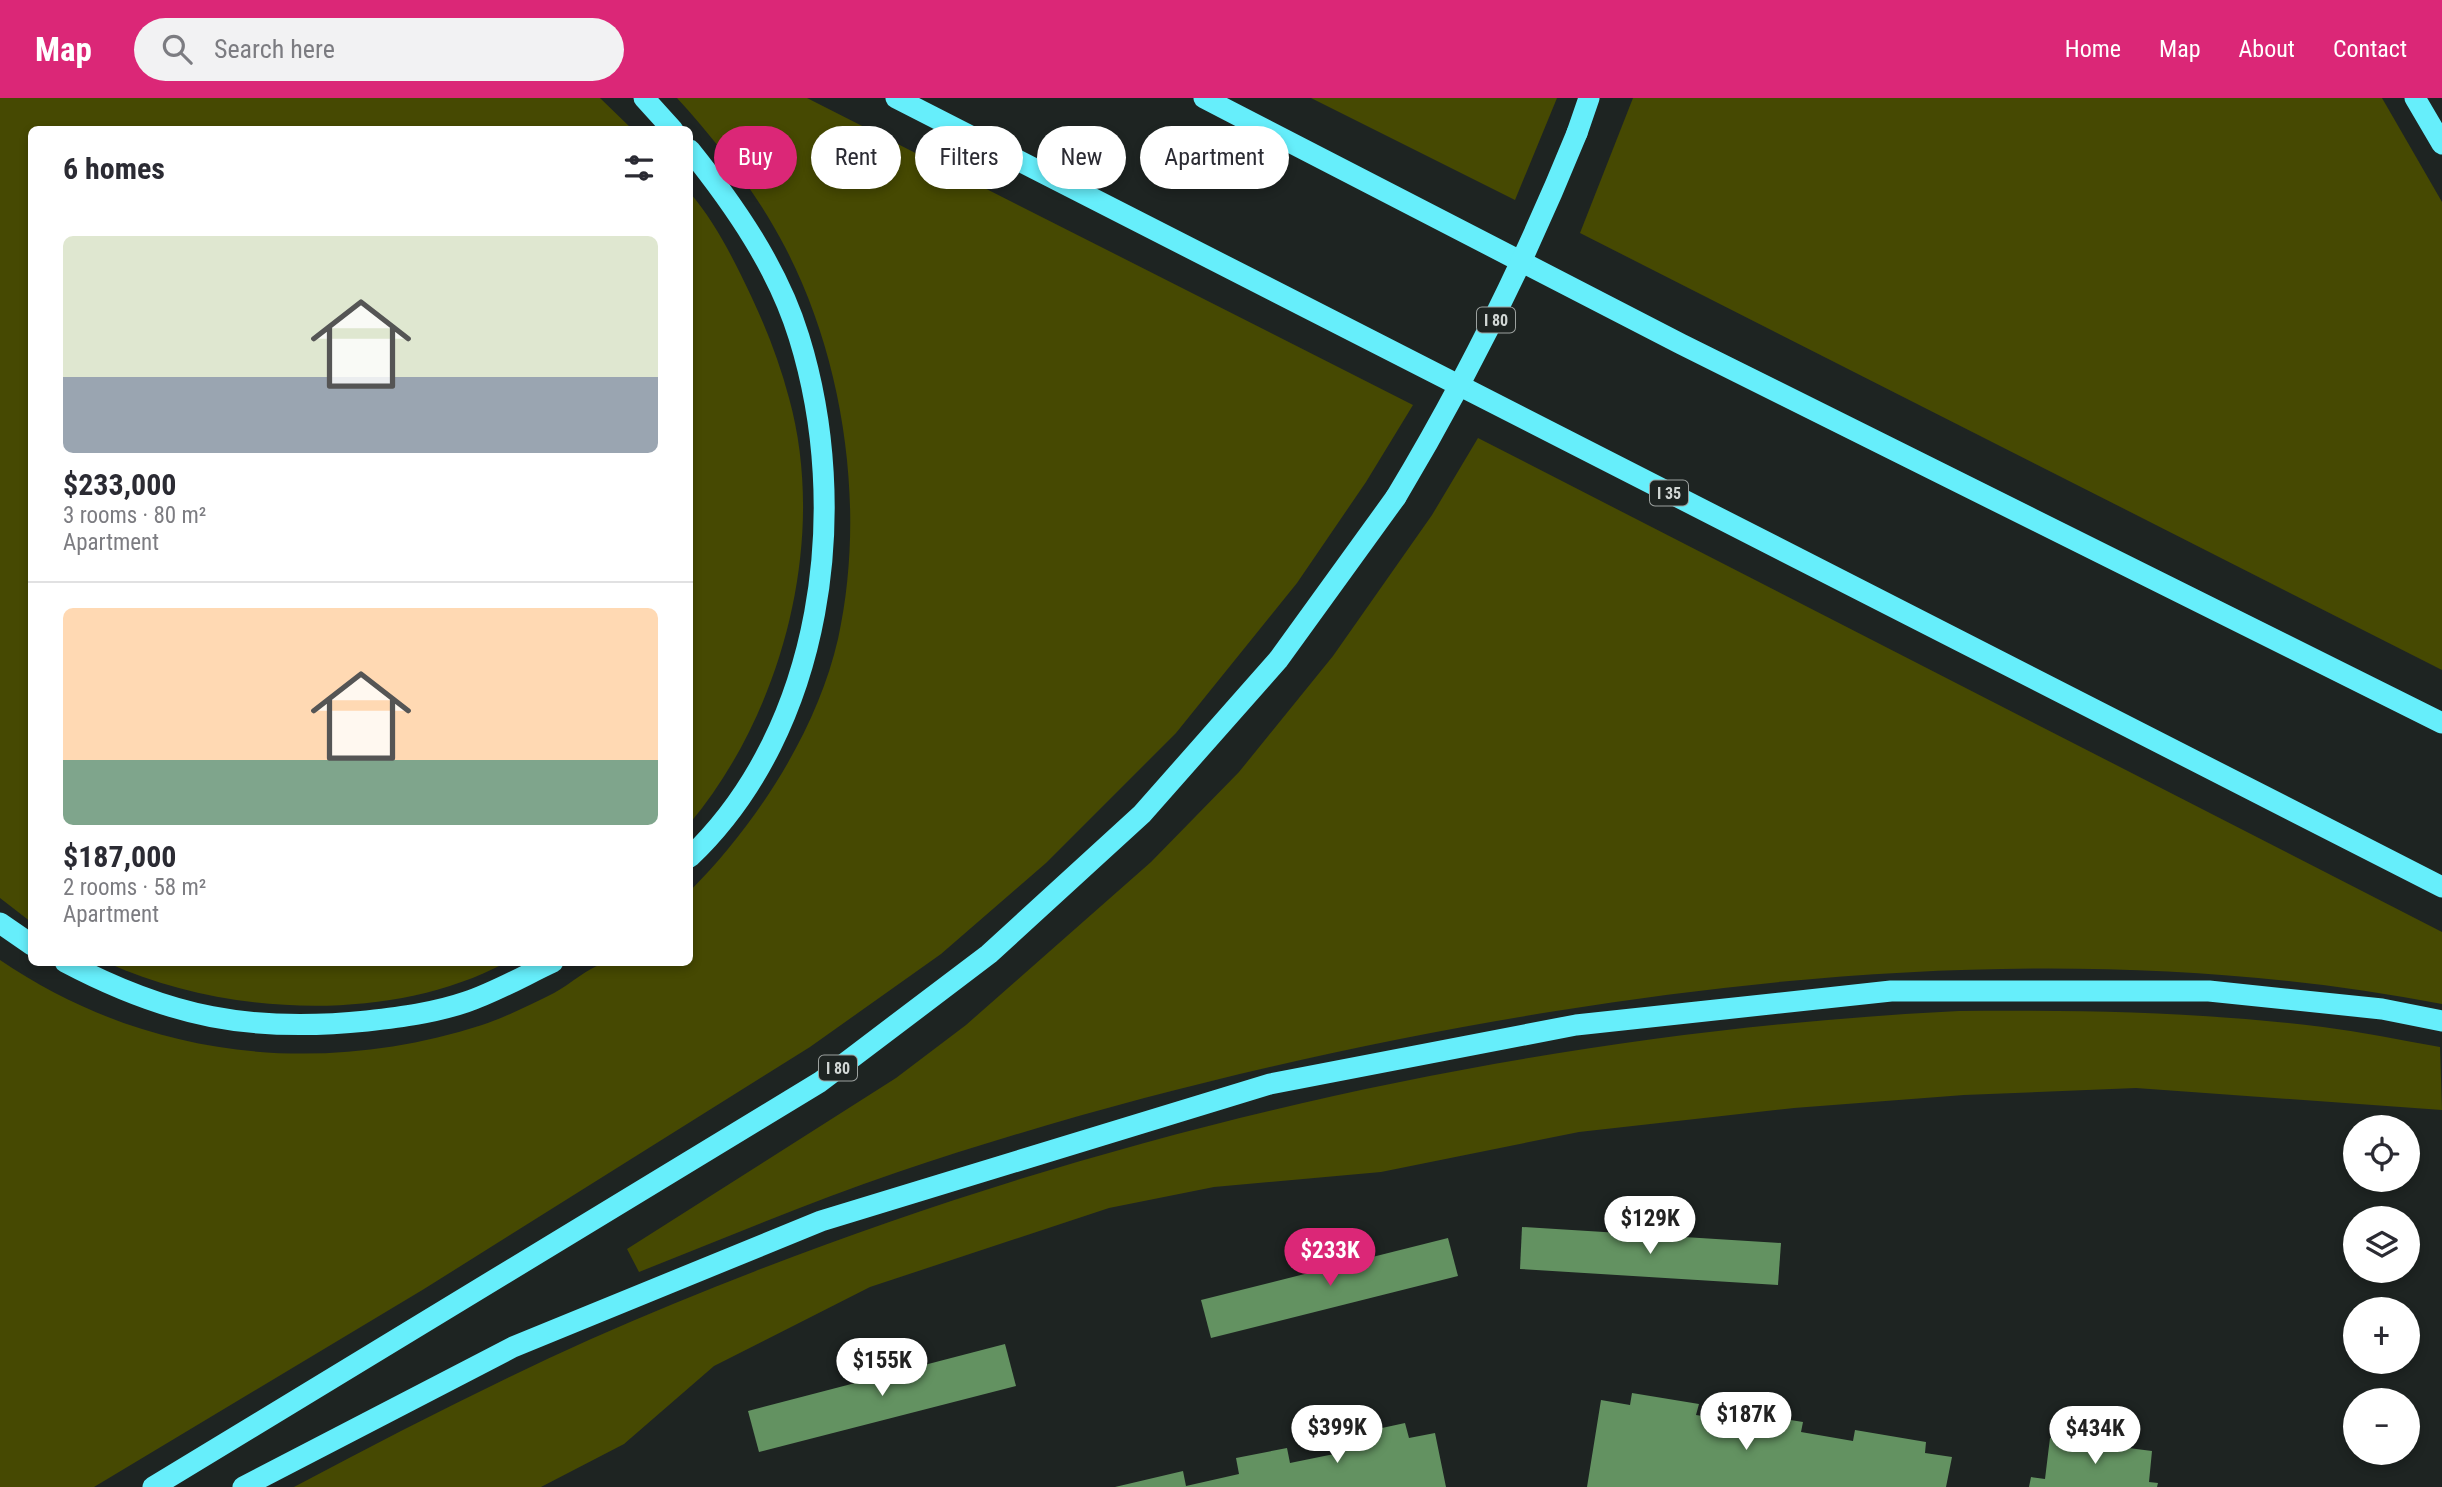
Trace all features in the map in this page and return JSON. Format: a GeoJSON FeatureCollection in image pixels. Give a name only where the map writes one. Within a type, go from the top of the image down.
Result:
{"type":"FeatureCollection","features":[{"type":"Feature","properties":{"kind":"highway"},"geometry":{"type":"LineString","coordinates":[[644,98],[669,126]]}},
{"type":"Feature","properties":{"kind":"highway","name":"I 35"},"geometry":{"type":"LineString","coordinates":[[896,98],[2442,887]]}},
{"type":"Feature","properties":{"kind":"highway"},"geometry":{"type":"LineString","coordinates":[[1204,98],[1681,344],[2442,723]]}},
{"type":"Feature","properties":{"kind":"highway","name":"I 80"},"geometry":{"type":"LineString","coordinates":[[153,1487],[820,1082],[989,954],[1142,814],[1278,660],[1396,497],[1492,329],[1540,226],[1589,98]]}},
{"type":"Feature","properties":{"kind":"highway"},"geometry":{"type":"LineString","coordinates":[[2415,98],[2442,144]]}},
{"type":"Feature","properties":{"kind":"highway"},"geometry":{"type":"LineString","coordinates":[[693,154],[727,197],[780,288],[800,337],[822,439],[824,527],[815,624],[785,717],[737,802],[693,853]]}},
{"type":"Feature","properties":{"kind":"highway"},"geometry":{"type":"LineString","coordinates":[[0,923],[28,942]]}},
{"type":"Feature","properties":{"kind":"highway"},"geometry":{"type":"LineString","coordinates":[[73,966],[119,990],[203,1016],[256,1024],[310,1027],[416,1015],[467,1002],[544,966]]}},
{"type":"Feature","properties":{"kind":"highway"},"geometry":{"type":"LineString","coordinates":[[243,1487],[513,1347],[821,1222],[1270,1084],[1576,1025],[1891,991],[2209,991],[2382,1009],[2442,1021]]}},
{"type":"Feature","properties":{"kind":"shaded area"},"geometry":{"type":"Polygon","coordinates":[[[0,98],[600,98],[629,126],[28,126],[28,920],[0,898],[0,98]]]}},
{"type":"Feature","properties":{"kind":"shaded area"},"geometry":{"type":"Polygon","coordinates":[[[677,98],[807,98],[862,126],[811,126],[811,189],[901,189],[901,146],[915,153],[915,189],[987,189],[1413,405],[1366,482],[1297,583],[1176,733],[1046,863],[941,954],[810,1047],[424,1289],[94,1487],[0,1487],[0,960],[55,993],[113,1019],[172,1038],[233,1049],[295,1054],[357,1051],[420,1041],[482,1025],[554,993],[598,966],[693,966],[693,888],[738,837],[760,807],[781,775],[815,708],[838,639],[850,540],[844,438],[836,388],[823,339],[806,292],[785,247],[750,189],[797,189],[797,126],[714,126],[714,142],[677,98]]]}},
{"type":"Feature","properties":{"kind":"shaded area"},"geometry":{"type":"Polygon","coordinates":[[[1311,98],[1557,98],[1515,200],[1311,98]]]}},
{"type":"Feature","properties":{"kind":"shaded area"},"geometry":{"type":"Polygon","coordinates":[[[1633,98],[2382,98],[2442,202],[2442,670],[1580,233],[1633,98]]]}},
{"type":"Feature","properties":{"kind":"shaded area"},"geometry":{"type":"Polygon","coordinates":[[[693,197],[717,230],[732,257],[758,310],[777,360],[789,398],[800,452],[803,508],[799,565],[789,622],[772,677],[750,730],[723,779],[693,819],[693,197]]]}},
{"type":"Feature","properties":{"kind":"shaded area"},"geometry":{"type":"Polygon","coordinates":[[[1478,438],[2442,932],[2442,1004],[2332,986],[2221,975],[2110,969],[1999,969],[1888,973],[1777,982],[1556,1011],[1306,1059],[1141,1099],[1060,1122],[898,1172],[639,1272],[627,1249],[896,1078],[966,1025],[1151,862],[1239,772],[1333,656],[1432,515],[1478,438]]]}},
{"type":"Feature","properties":{"kind":"shaded area"},"geometry":{"type":"Polygon","coordinates":[[[116,966],[498,966],[460,983],[411,996],[360,1004],[307,1006],[255,1002],[203,994],[154,981],[116,966]]]}},
{"type":"Feature","properties":{"kind":"shaded area"},"geometry":{"type":"Polygon","coordinates":[[[1959,1011],[2096,1012],[2233,1018],[2338,1029],[2440,1047],[2442,1110],[2136,1088],[1964,1095],[1794,1108],[1579,1132],[1381,1172],[1214,1187],[1109,1208],[870,1287],[714,1366],[624,1444],[541,1487],[294,1487],[481,1391],[673,1304],[827,1244],[984,1190],[1143,1143],[1304,1103],[1466,1069],[1629,1042],[1794,1023],[1959,1011]]]}},
{"type":"Feature","properties":{"kind":"building"},"geometry":{"type":"Polygon","coordinates":[[[1522,1227],[1781,1243],[1778,1285],[1520,1269],[1522,1227]]]}},
{"type":"Feature","properties":{"kind":"building"},"geometry":{"type":"Polygon","coordinates":[[[1448,1238],[1458,1276],[1211,1338],[1201,1300],[1448,1238]]]}},
{"type":"Feature","properties":{"kind":"building"},"geometry":{"type":"Polygon","coordinates":[[[1005,1344],[1016,1386],[759,1452],[748,1411],[1005,1344]]]}},
{"type":"Feature","properties":{"kind":"building"},"geometry":{"type":"Polygon","coordinates":[[[1632,1393],[1699,1404],[1696,1415],[1750,1424],[1752,1414],[1803,1422],[1801,1432],[1853,1441],[1855,1430],[1926,1442],[1925,1453],[1952,1457],[1946,1487],[1587,1487],[1601,1400],[1630,1405],[1632,1393]]]}},
{"type":"Feature","properties":{"kind":"building"},"geometry":{"type":"Polygon","coordinates":[[[1405,1423],[1409,1438],[1435,1433],[1446,1487],[1115,1487],[1183,1471],[1186,1486],[1239,1474],[1236,1458],[1287,1448],[1290,1463],[1339,1453],[1336,1438],[1405,1423]]]}},
{"type":"Feature","properties":{"kind":"building"},"geometry":{"type":"Polygon","coordinates":[[[2050,1438],[2152,1451],[2149,1482],[2158,1483],[2157,1487],[2029,1487],[2031,1477],[2045,1479],[2050,1438]]]}}]}
